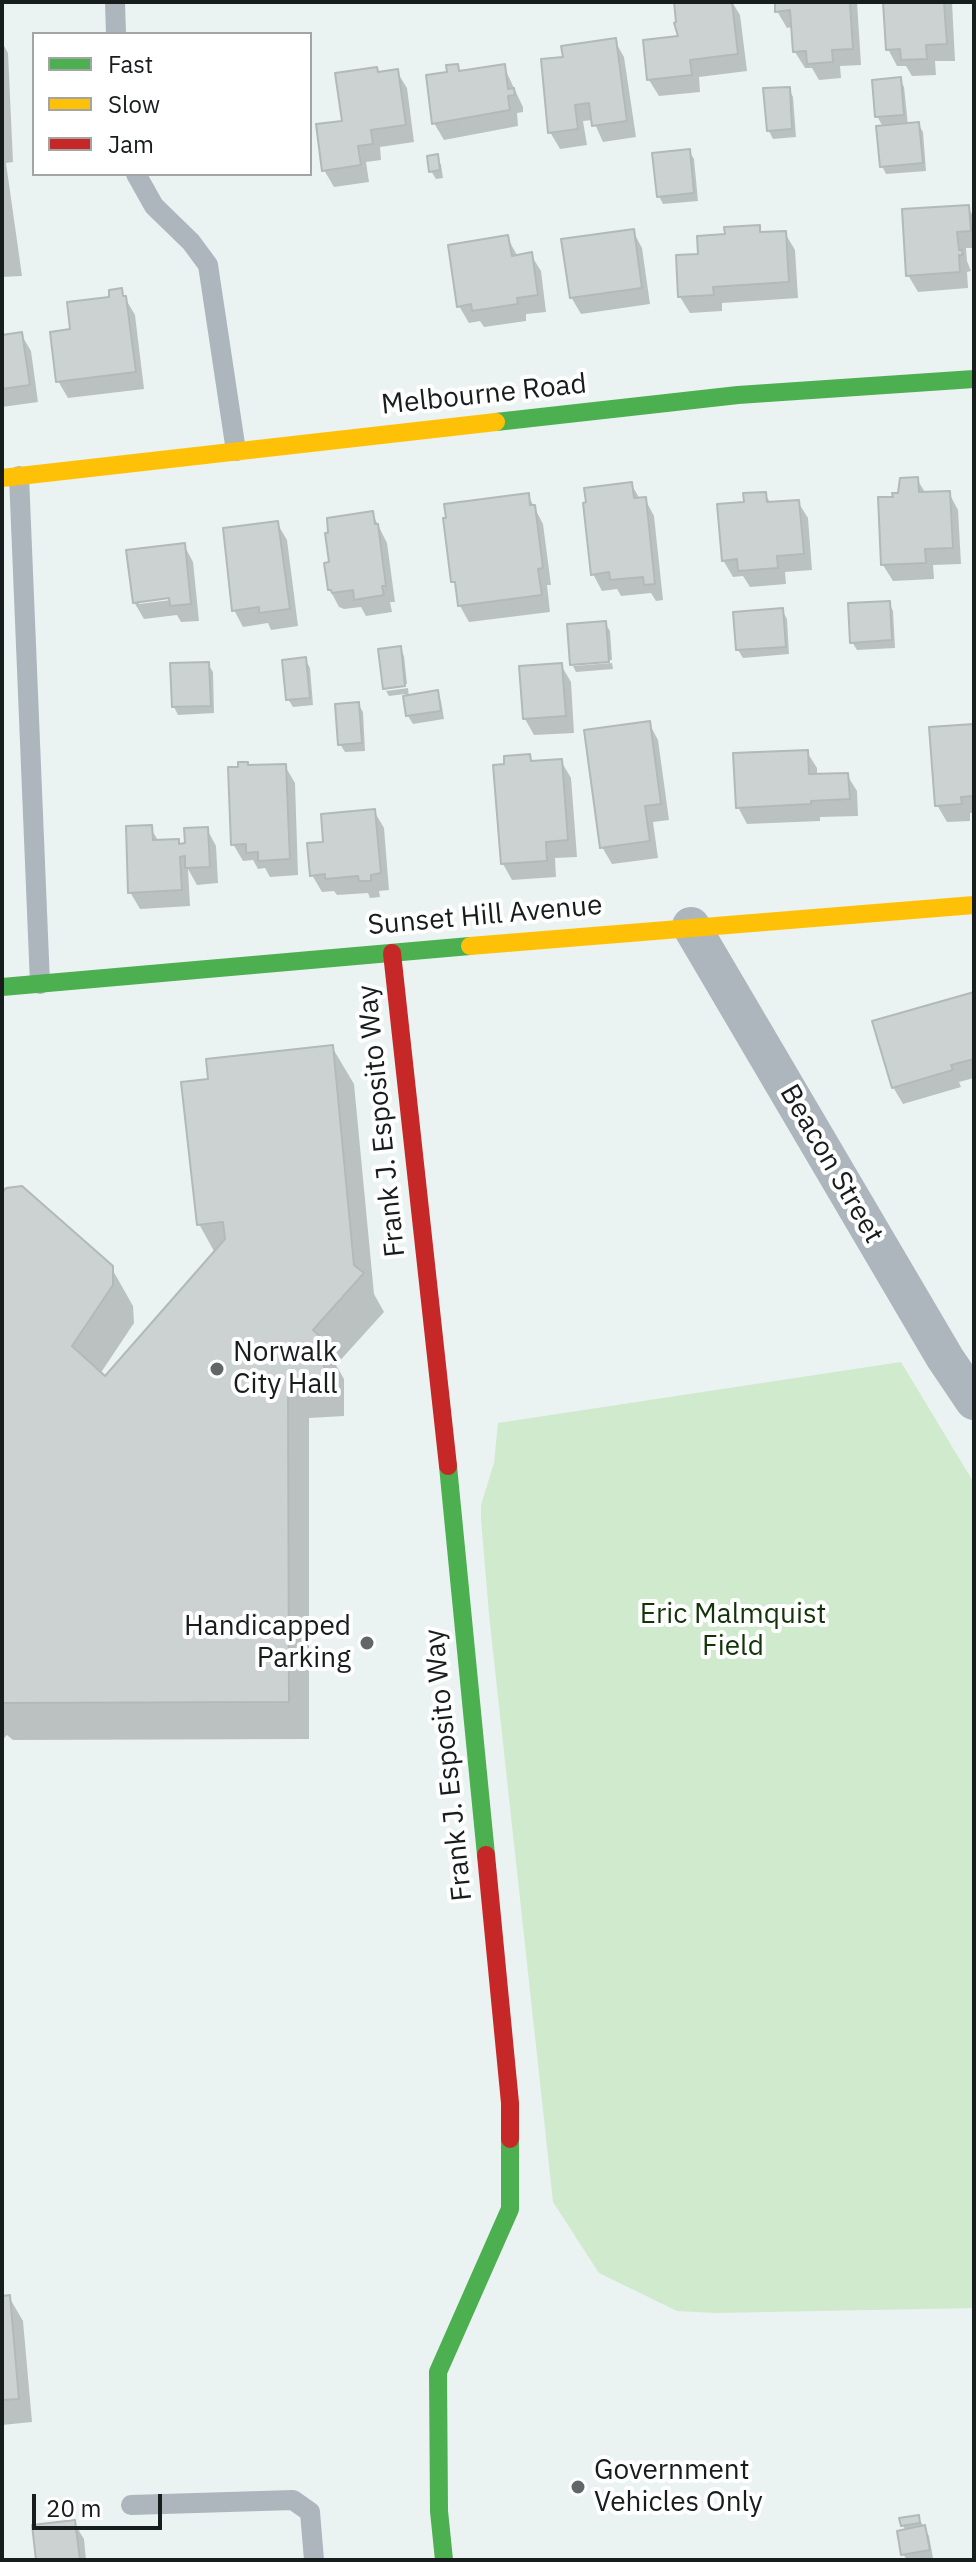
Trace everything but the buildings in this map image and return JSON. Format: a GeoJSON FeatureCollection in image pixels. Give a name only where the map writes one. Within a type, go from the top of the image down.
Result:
{"type":"FeatureCollection","features":[{"type":"Feature","properties":{"kind":"street","name":"Melbourne Road"},"geometry":{"type":"LineString","coordinates":[[11,477],[738,395],[974,379]]}},
{"type":"Feature","properties":{"kind":"street","name":"Sunset Hill Avenue"},"geometry":{"type":"LineString","coordinates":[[2,987],[691,926],[974,905]]}},
{"type":"Feature","properties":{"kind":"street","name":"Beacon Street"},"geometry":{"type":"LineString","coordinates":[[691,926],[945,1358],[974,1401]]}},
{"type":"Feature","properties":{"kind":"street","name":"Frank J. Esposito Way"},"geometry":{"type":"LineString","coordinates":[[392,953],[443,1417],[510,2103],[510,2209],[438,2372],[439,2511],[444,2560]]}},
{"type":"Feature","properties":{"kind":"lane"},"geometry":{"type":"LineString","coordinates":[[115,2],[116,32]]}},
{"type":"Feature","properties":{"kind":"lane"},"geometry":{"type":"LineString","coordinates":[[137,176],[154,206],[191,242],[208,265],[236,451]]}},
{"type":"Feature","properties":{"kind":"lane"},"geometry":{"type":"LineString","coordinates":[[11,477],[40,984]]}},
{"type":"Feature","properties":{"kind":"lane"},"geometry":{"type":"LineString","coordinates":[[131,2505],[293,2500],[310,2512],[314,2560]]}},
{"type":"Feature","properties":{"kind":"green space","name":"Eric Malmquist Field"},"geometry":{"type":"Polygon","coordinates":[[[901,1362],[974,1483],[974,2308],[677,2311],[599,2273],[553,2202],[481,1519],[481,1505],[494,1463],[498,1423],[901,1362]]]}},
{"type":"Feature","properties":{"kind":"traffic: fast"},"geometry":{"type":"LineString","coordinates":[[496,422],[738,395],[974,379]]}},
{"type":"Feature","properties":{"kind":"traffic: fast"},"geometry":{"type":"LineString","coordinates":[[2,987],[470,946]]}},
{"type":"Feature","properties":{"kind":"traffic: fast"},"geometry":{"type":"LineString","coordinates":[[448,1466],[486,1855]]}},
{"type":"Feature","properties":{"kind":"traffic: fast"},"geometry":{"type":"LineString","coordinates":[[444,2560],[439,2511],[438,2372],[510,2209],[510,2139]]}},
{"type":"Feature","properties":{"kind":"traffic: slow"},"geometry":{"type":"LineString","coordinates":[[2,478],[496,422]]}},
{"type":"Feature","properties":{"kind":"traffic: slow"},"geometry":{"type":"LineString","coordinates":[[470,946],[974,905]]}},
{"type":"Feature","properties":{"kind":"traffic: jam"},"geometry":{"type":"LineString","coordinates":[[392,953],[448,1466]]}},
{"type":"Feature","properties":{"kind":"traffic: jam"},"geometry":{"type":"LineString","coordinates":[[486,1855],[510,2103],[510,2139]]}},
{"type":"Feature","properties":{"kind":"place","name":"Norwalk City Hall"},"geometry":{"type":"Point","coordinates":[217,1369]}},
{"type":"Feature","properties":{"kind":"place","name":"Handicapped Parking"},"geometry":{"type":"Point","coordinates":[367,1643]}},
{"type":"Feature","properties":{"kind":"place","name":"Government Vehicles Only"},"geometry":{"type":"Point","coordinates":[578,2487]}}]}
